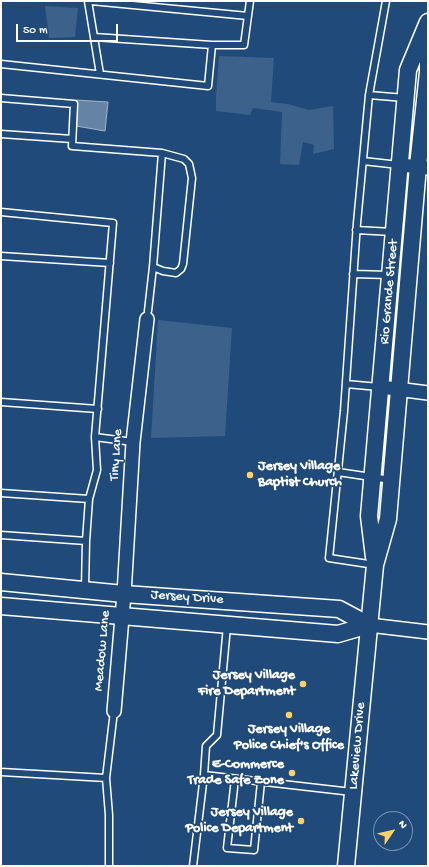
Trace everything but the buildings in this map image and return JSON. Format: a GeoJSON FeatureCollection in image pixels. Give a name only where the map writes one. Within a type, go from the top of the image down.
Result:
{"type":"FeatureCollection","features":[{"type":"Feature","properties":{"kind":"street","name":"Rio Grande Street"},"geometry":{"type":"LineString","coordinates":[[375,565],[369,516],[401,165],[408,70],[428,22]]}},
{"type":"Feature","properties":{"kind":"street","name":"Rio Grande Street"},"geometry":{"type":"LineString","coordinates":[[369,625],[375,565],[388,519],[399,390],[423,167],[428,52]]}},
{"type":"Feature","properties":{"kind":"street"},"geometry":{"type":"LineString","coordinates":[[401,165],[423,167]]}},
{"type":"Feature","properties":{"kind":"street","name":"Tiny Lane"},"geometry":{"type":"LineString","coordinates":[[124,594],[133,442],[148,315]]}},
{"type":"Feature","properties":{"kind":"street"},"geometry":{"type":"LineString","coordinates":[[381,387],[428,393]]}},
{"type":"Feature","properties":{"kind":"street","name":"Jersey Drive"},"geometry":{"type":"LineString","coordinates":[[1,582],[124,594],[339,609],[369,625],[428,632]]}},
{"type":"Feature","properties":{"kind":"street","name":"Meadow Lane"},"geometry":{"type":"LineString","coordinates":[[114,711],[124,594]]}},
{"type":"Feature","properties":{"kind":"street","name":"Jersey Drive"},"geometry":{"type":"LineString","coordinates":[[1,606],[338,634],[369,625]]}},
{"type":"Feature","properties":{"kind":"street","name":"Lakeview Drive"},"geometry":{"type":"LineString","coordinates":[[346,866],[369,625]]}},
{"type":"Feature","properties":{"kind":"lane"},"geometry":{"type":"LineString","coordinates":[[100,74],[90,1],[248,16]]}},
{"type":"Feature","properties":{"kind":"lane"},"geometry":{"type":"LineString","coordinates":[[94,37],[244,45],[250,1]]}},
{"type":"Feature","properties":{"kind":"lane"},"geometry":{"type":"LineString","coordinates":[[375,565],[329,558],[346,384],[356,230],[369,95],[386,1]]}},
{"type":"Feature","properties":{"kind":"lane"},"geometry":{"type":"LineString","coordinates":[[1,64],[208,86],[212,44]]}},
{"type":"Feature","properties":{"kind":"lane"},"geometry":{"type":"LineString","coordinates":[[369,95],[406,98]]}},
{"type":"Feature","properties":{"kind":"lane"},"geometry":{"type":"LineString","coordinates":[[1,98],[74,104],[72,146],[162,153],[184,159],[189,164],[192,178],[183,264],[181,269],[176,273],[164,272],[153,267]]}},
{"type":"Feature","properties":{"kind":"lane"},"geometry":{"type":"LineString","coordinates":[[1,134],[72,139]]}},
{"type":"Feature","properties":{"kind":"lane"},"geometry":{"type":"LineString","coordinates":[[148,315],[162,153]]}},
{"type":"Feature","properties":{"kind":"lane"},"geometry":{"type":"LineString","coordinates":[[363,160],[401,165]]}},
{"type":"Feature","properties":{"kind":"lane"},"geometry":{"type":"LineString","coordinates":[[1,212],[113,223],[95,437],[97,470],[89,499],[85,589]]}},
{"type":"Feature","properties":{"kind":"lane"},"geometry":{"type":"LineString","coordinates":[[356,230],[395,232]]}},
{"type":"Feature","properties":{"kind":"lane"},"geometry":{"type":"LineString","coordinates":[[1,256],[110,263]]}},
{"type":"Feature","properties":{"kind":"lane"},"geometry":{"type":"LineString","coordinates":[[353,274],[391,276]]}},
{"type":"Feature","properties":{"kind":"lane"},"geometry":{"type":"LineString","coordinates":[[346,384],[381,387]]}},
{"type":"Feature","properties":{"kind":"lane"},"geometry":{"type":"LineString","coordinates":[[1,402],[98,409]]}},
{"type":"Feature","properties":{"kind":"lane"},"geometry":{"type":"LineString","coordinates":[[95,437],[133,442]]}},
{"type":"Feature","properties":{"kind":"lane"},"geometry":{"type":"LineString","coordinates":[[338,472],[391,480]]}},
{"type":"Feature","properties":{"kind":"lane"},"geometry":{"type":"LineString","coordinates":[[1,493],[89,499]]}},
{"type":"Feature","properties":{"kind":"lane"},"geometry":{"type":"LineString","coordinates":[[1,534],[86,541]]}},
{"type":"Feature","properties":{"kind":"lane"},"geometry":{"type":"LineString","coordinates":[[193,866],[206,746],[217,735],[228,625]]}},
{"type":"Feature","properties":{"kind":"lane"},"geometry":{"type":"LineString","coordinates":[[109,866],[109,815],[106,778],[114,711]]}},
{"type":"Feature","properties":{"kind":"lane"},"geometry":{"type":"LineString","coordinates":[[1,772],[106,778]]}},
{"type":"Feature","properties":{"kind":"lane"},"geometry":{"type":"LineString","coordinates":[[204,775],[353,792]]}},
{"type":"Feature","properties":{"kind":"lane"},"geometry":{"type":"LineString","coordinates":[[235,779],[227,848],[254,850],[261,782]]}},
{"type":"Feature","properties":{"kind":"shaded area"},"geometry":{"type":"Polygon","coordinates":[[[45,6],[78,8],[75,37],[49,38],[45,6]]]}},
{"type":"Feature","properties":{"kind":"shaded area"},"geometry":{"type":"Polygon","coordinates":[[[219,56],[274,58],[271,102],[288,104],[309,110],[333,106],[334,149],[313,154],[314,145],[303,142],[299,165],[280,164],[282,112],[253,108],[250,115],[216,111],[219,56]]]}},
{"type":"Feature","properties":{"kind":"shaded area"},"geometry":{"type":"Polygon","coordinates":[[[76,100],[108,102],[105,131],[76,126],[76,100]]]}},
{"type":"Feature","properties":{"kind":"shaded area"},"geometry":{"type":"Polygon","coordinates":[[[158,320],[232,328],[225,436],[151,438],[158,320]]]}},
{"type":"Feature","properties":{"kind":"place","name":"Jersey Village Baptist Church"},"geometry":{"type":"Point","coordinates":[250,475]}},
{"type":"Feature","properties":{"kind":"place","name":"Jersey Village Fire Department"},"geometry":{"type":"Point","coordinates":[303,684]}},
{"type":"Feature","properties":{"kind":"place","name":"Jersey Village Police Chief's Office"},"geometry":{"type":"Point","coordinates":[289,715]}},
{"type":"Feature","properties":{"kind":"place","name":"E-Commerce Trade Safe Zone"},"geometry":{"type":"Point","coordinates":[292,773]}},
{"type":"Feature","properties":{"kind":"place","name":"Jersey Village Police Department"},"geometry":{"type":"Point","coordinates":[301,821]}}]}
